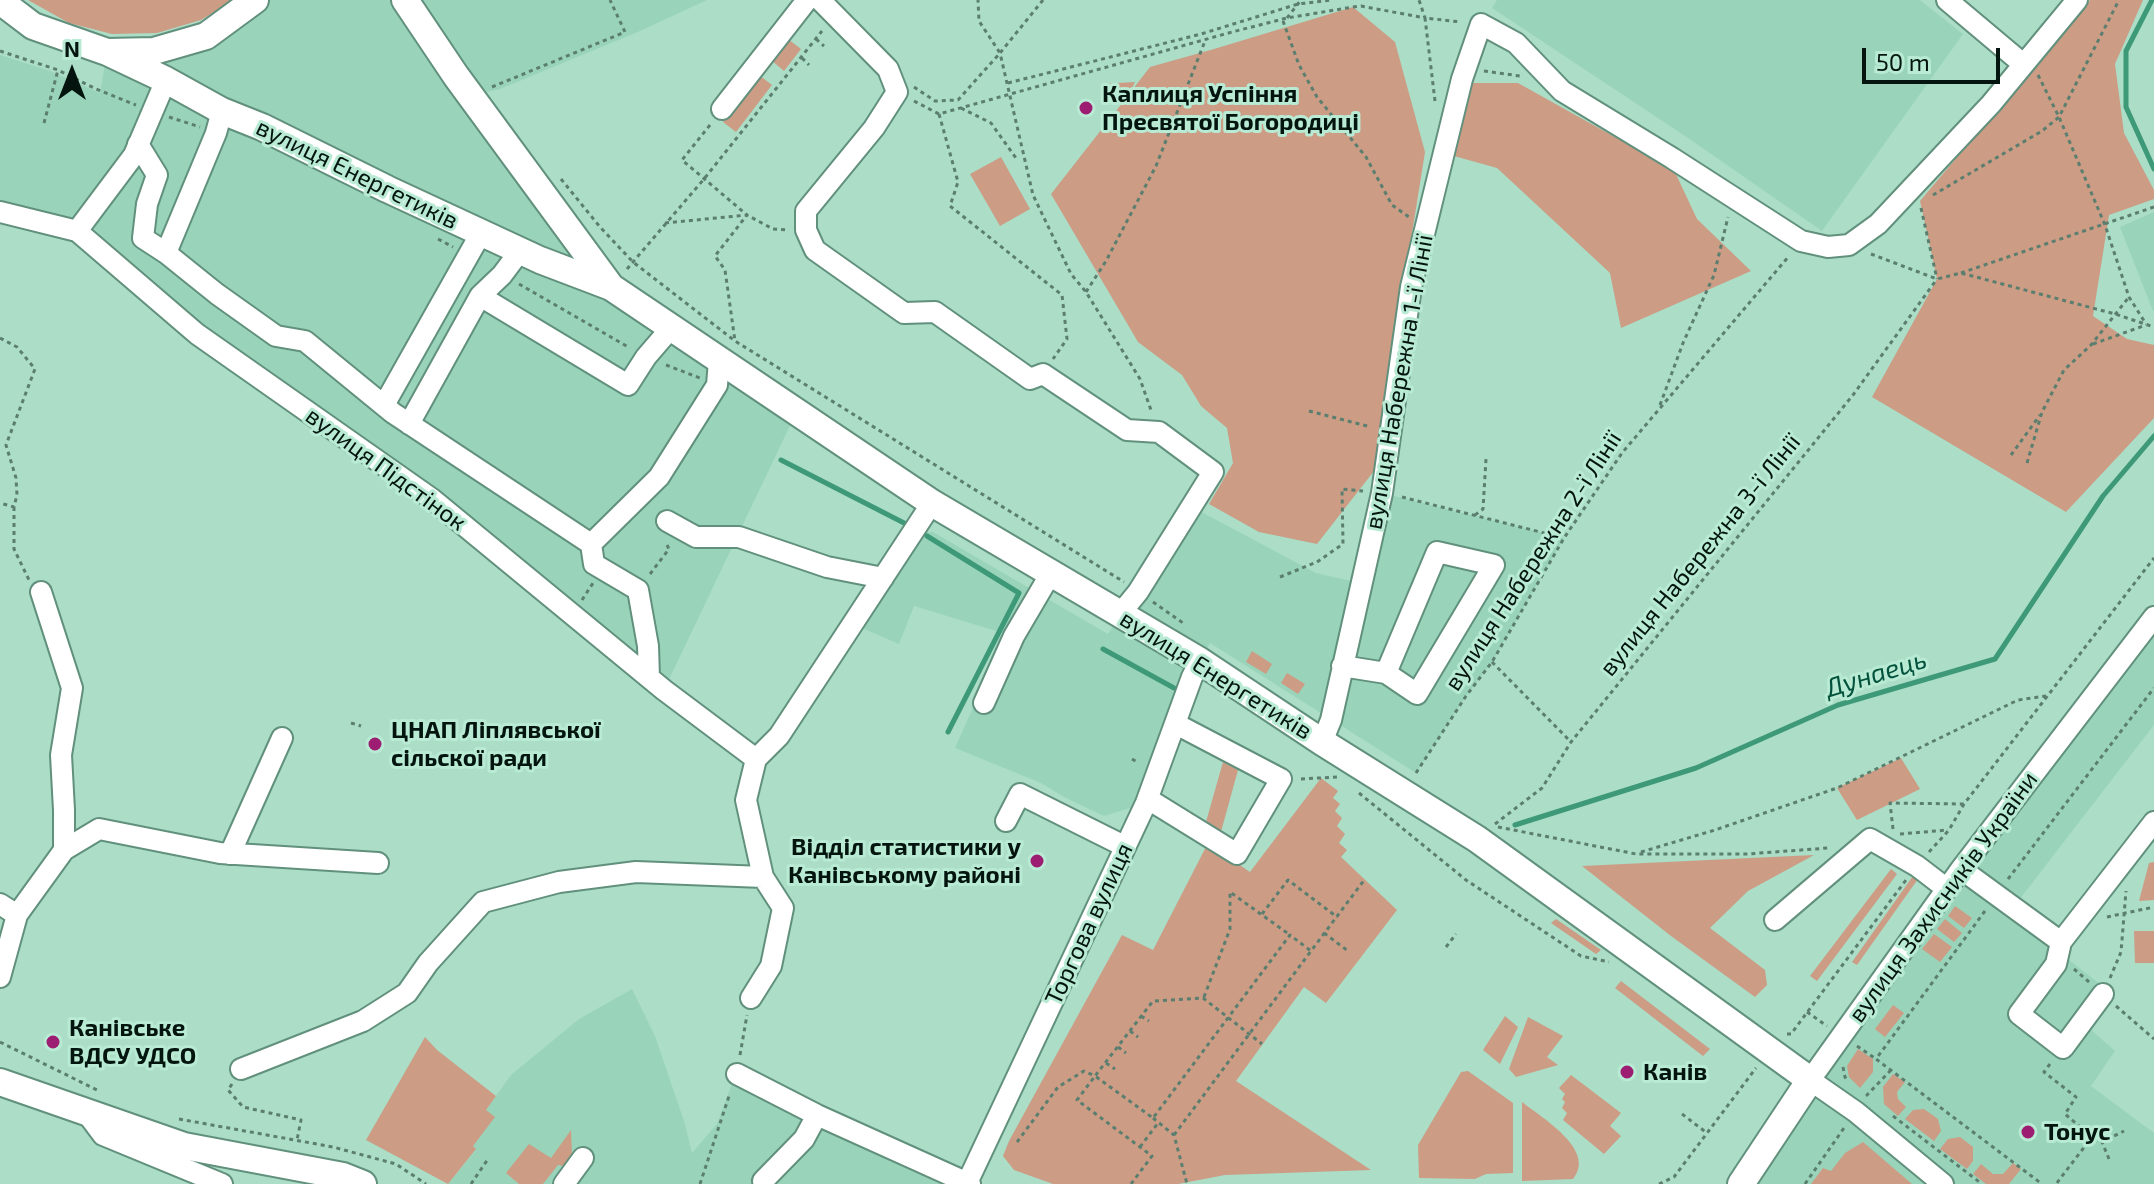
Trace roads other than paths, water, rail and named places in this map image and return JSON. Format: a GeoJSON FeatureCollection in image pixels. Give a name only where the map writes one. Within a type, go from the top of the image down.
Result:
{"type":"FeatureCollection","features":[{"type":"Feature","properties":{"kind":"main road"},"geometry":{"type":"LineString","coordinates":[[0,21],[33,26],[107,52],[154,51],[206,36],[255,0]]}},
{"type":"Feature","properties":{"kind":"main road","name":"вулиця Енергетиків"},"geometry":{"type":"LineString","coordinates":[[405,0],[456,76],[611,287]]}},
{"type":"Feature","properties":{"kind":"main road"},"geometry":{"type":"LineString","coordinates":[[0,1],[33,26]]}},
{"type":"Feature","properties":{"kind":"main road","name":"вулиця Енергетиків"},"geometry":{"type":"LineString","coordinates":[[107,52],[222,111],[262,127],[481,233],[611,287],[671,328],[727,351],[797,411],[932,503],[1200,661],[1477,839],[1810,1080]]}},
{"type":"Feature","properties":{"kind":"main road","name":"вулиця Захисників України"},"geometry":{"type":"LineString","coordinates":[[1741,1184],[1810,1080]]}},
{"type":"Feature","properties":{"kind":"main road"},"geometry":{"type":"LineString","coordinates":[[0,1082],[184,1146],[343,1176],[363,1184]]}},
{"type":"Feature","properties":{"kind":"street"},"geometry":{"type":"LineString","coordinates":[[722,109],[807,0]]}},
{"type":"Feature","properties":{"kind":"street"},"geometry":{"type":"LineString","coordinates":[[820,0],[888,69],[897,92],[874,128],[806,211],[806,230],[815,250],[904,313],[935,312],[1030,379],[1043,374],[1127,430],[1159,432],[1213,472],[1138,592],[1120,614]]}},
{"type":"Feature","properties":{"kind":"street"},"geometry":{"type":"LineString","coordinates":[[1947,0],[2026,61],[2077,0]]}},
{"type":"Feature","properties":{"kind":"street","name":"вулиця Набережна 1-ї Лінії"},"geometry":{"type":"LineString","coordinates":[[1322,742],[1331,720],[1382,493],[1411,287],[1462,79],[1481,24],[1516,43],[1562,91],[1801,241],[1828,247],[1849,245],[1916,195],[2026,61]]}},
{"type":"Feature","properties":{"kind":"street"},"geometry":{"type":"LineString","coordinates":[[77,231],[134,155],[166,80]]}},
{"type":"Feature","properties":{"kind":"street"},"geometry":{"type":"LineString","coordinates":[[166,253],[216,133],[222,111]]}},
{"type":"Feature","properties":{"kind":"street"},"geometry":{"type":"LineString","coordinates":[[138,144],[157,175],[147,204],[143,238],[276,336],[305,341],[409,424],[593,554],[638,590],[648,646],[649,677]]}},
{"type":"Feature","properties":{"kind":"street","name":"вулиця Підстінок"},"geometry":{"type":"LineString","coordinates":[[0,212],[77,231],[197,334],[432,499],[664,690],[756,759]]}},
{"type":"Feature","properties":{"kind":"street"},"geometry":{"type":"LineString","coordinates":[[384,405],[481,233]]}},
{"type":"Feature","properties":{"kind":"street"},"geometry":{"type":"LineString","coordinates":[[409,424],[480,296],[502,275],[520,251]]}},
{"type":"Feature","properties":{"kind":"street"},"geometry":{"type":"LineString","coordinates":[[480,296],[628,385],[646,357],[671,328]]}},
{"type":"Feature","properties":{"kind":"street"},"geometry":{"type":"LineString","coordinates":[[593,554],[659,477],[717,385],[727,351]]}},
{"type":"Feature","properties":{"kind":"street"},"geometry":{"type":"LineString","coordinates":[[751,998],[771,966],[783,908],[763,877],[746,800],[756,759],[779,736],[932,503]]}},
{"type":"Feature","properties":{"kind":"street"},"geometry":{"type":"LineString","coordinates":[[665,529],[696,537],[739,537],[827,567],[883,578]]}},
{"type":"Feature","properties":{"kind":"street"},"geometry":{"type":"LineString","coordinates":[[1342,666],[1386,673],[1417,694],[1494,565],[1437,552],[1386,673]]}},
{"type":"Feature","properties":{"kind":"street"},"geometry":{"type":"LineString","coordinates":[[984,703],[1014,636],[1051,573]]}},
{"type":"Feature","properties":{"kind":"street"},"geometry":{"type":"LineString","coordinates":[[41,592],[72,688],[61,755],[64,850]]}},
{"type":"Feature","properties":{"kind":"street","name":"вулиця Захисників України"},"geometry":{"type":"LineString","coordinates":[[1810,1080],[1961,869],[2154,617]]}},
{"type":"Feature","properties":{"kind":"street","name":"Торгова вулиця"},"geometry":{"type":"LineString","coordinates":[[969,1183],[1148,799],[1200,661]]}},
{"type":"Feature","properties":{"kind":"street"},"geometry":{"type":"LineString","coordinates":[[1148,799],[1237,854],[1281,779],[1176,724]]}},
{"type":"Feature","properties":{"kind":"street"},"geometry":{"type":"LineString","coordinates":[[230,854],[282,738]]}},
{"type":"Feature","properties":{"kind":"street"},"geometry":{"type":"LineString","coordinates":[[1006,821],[1020,794],[1124,846]]}},
{"type":"Feature","properties":{"kind":"street"},"geometry":{"type":"LineString","coordinates":[[2103,994],[2063,1048],[2019,1014],[2056,964],[2061,942],[2154,822]]}},
{"type":"Feature","properties":{"kind":"street"},"geometry":{"type":"LineString","coordinates":[[0,977],[8,910],[64,850],[99,829],[230,854],[378,863]]}},
{"type":"Feature","properties":{"kind":"street"},"geometry":{"type":"LineString","coordinates":[[1775,920],[1870,839],[1917,866],[1947,889]]}},
{"type":"Feature","properties":{"kind":"street"},"geometry":{"type":"LineString","coordinates":[[1961,869],[2061,942]]}},
{"type":"Feature","properties":{"kind":"street"},"geometry":{"type":"LineString","coordinates":[[241,1069],[363,1021],[407,993],[428,963],[483,902],[559,882],[636,872],[763,877]]}},
{"type":"Feature","properties":{"kind":"street"},"geometry":{"type":"LineString","coordinates":[[737,1074],[817,1115],[969,1183]]}},
{"type":"Feature","properties":{"kind":"street"},"geometry":{"type":"LineString","coordinates":[[1810,1080],[1856,1112],[1943,1184]]}},
{"type":"Feature","properties":{"kind":"street"},"geometry":{"type":"LineString","coordinates":[[85,1111],[103,1135],[222,1184]]}},
{"type":"Feature","properties":{"kind":"street"},"geometry":{"type":"LineString","coordinates":[[763,1181],[804,1139],[817,1115]]}},
{"type":"Feature","properties":{"kind":"street"},"geometry":{"type":"LineString","coordinates":[[564,1184],[583,1158]]}},
{"type":"Feature","properties":{"kind":"waterway","name":"Дунаець"},"geometry":{"type":"LineString","coordinates":[[2152,0],[2126,51],[2126,107],[2154,169]]}},
{"type":"Feature","properties":{"kind":"waterway","name":"Дунаець"},"geometry":{"type":"LineString","coordinates":[[1515,825],[1696,768],[1838,705],[1995,659],[2103,496],[2154,436]]}},
{"type":"Feature","properties":{"kind":"waterway"},"geometry":{"type":"LineString","coordinates":[[781,460],[906,524]]}},
{"type":"Feature","properties":{"kind":"waterway"},"geometry":{"type":"LineString","coordinates":[[927,536],[1019,593],[948,732]]}},
{"type":"Feature","properties":{"kind":"waterway"},"geometry":{"type":"LineString","coordinates":[[1103,649],[1174,688]]}},
{"type":"Feature","properties":{"kind":"place","name":"Каплиця Успіння Пресвятої Богородиці"},"geometry":{"type":"Point","coordinates":[1086,108]}},
{"type":"Feature","properties":{"kind":"place","name":"ЦНАП Ліплявської сільскої ради"},"geometry":{"type":"Point","coordinates":[375,744]}},
{"type":"Feature","properties":{"kind":"place","name":"Відділ статистики у Канівському районі"},"geometry":{"type":"Point","coordinates":[1037,861]}},
{"type":"Feature","properties":{"kind":"place","name":"Канівське ВДСУ УДСО"},"geometry":{"type":"Point","coordinates":[53,1042]}},
{"type":"Feature","properties":{"kind":"place","name":"Канів"},"geometry":{"type":"Point","coordinates":[1627,1072]}},
{"type":"Feature","properties":{"kind":"place","name":"Тонус"},"geometry":{"type":"Point","coordinates":[2028,1132]}}]}
